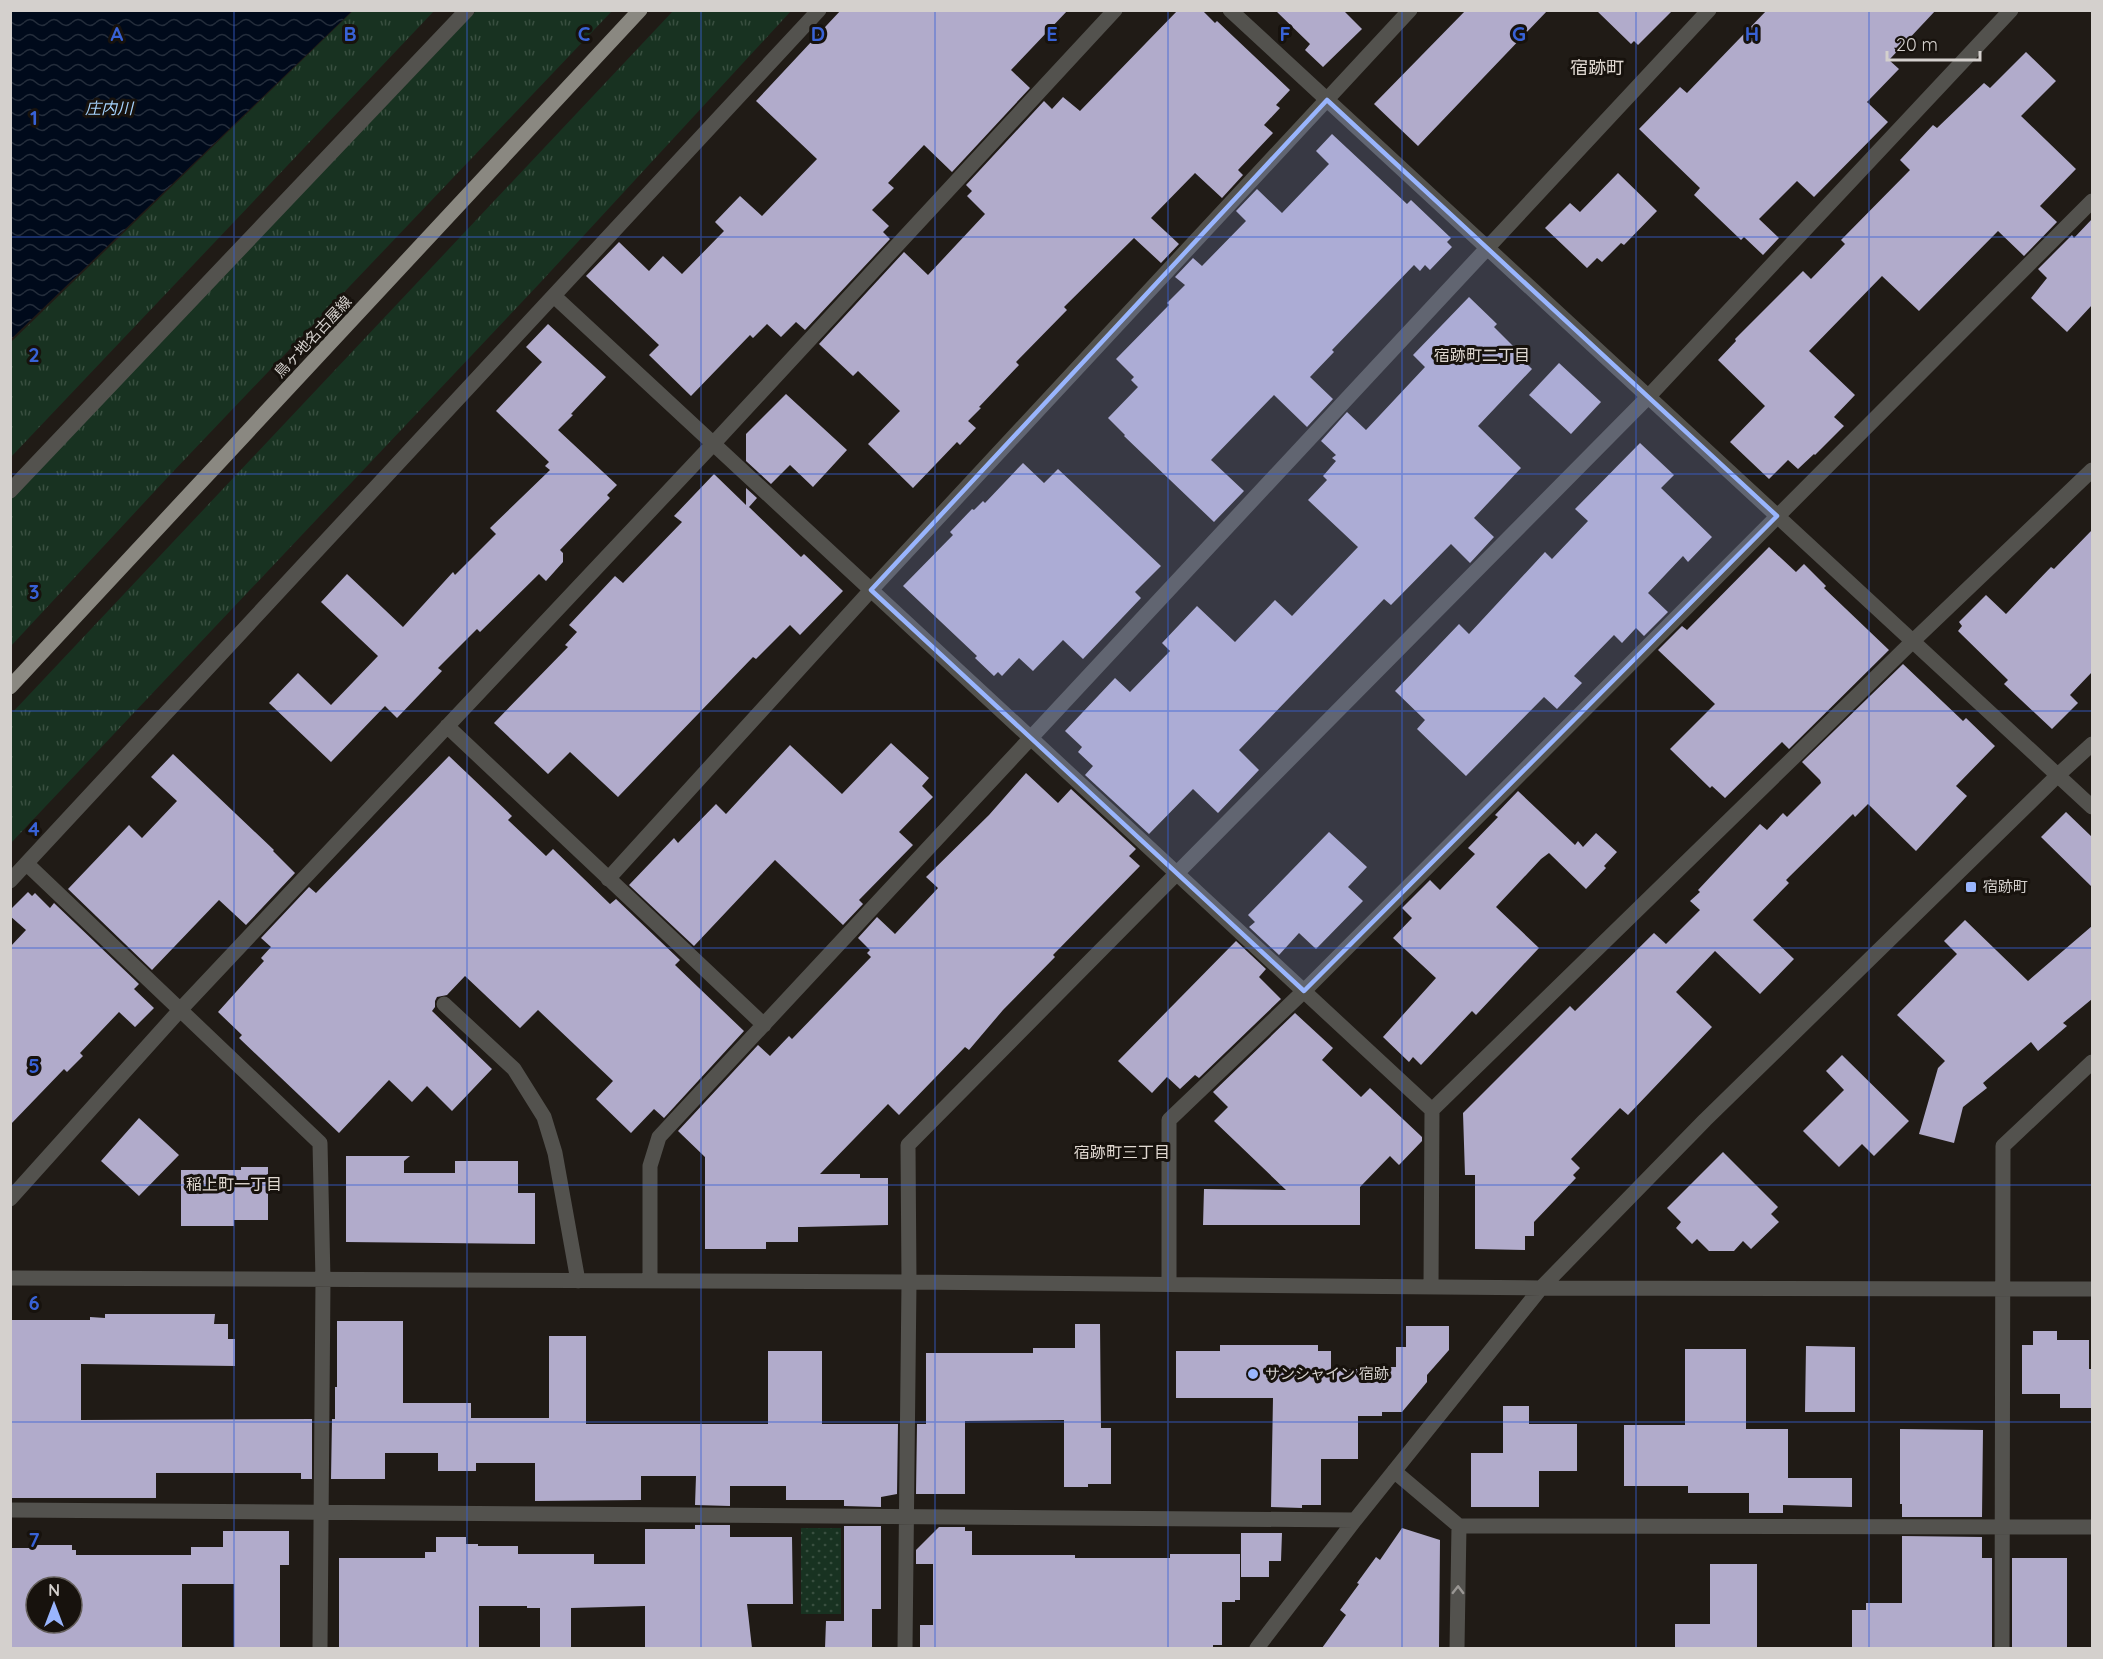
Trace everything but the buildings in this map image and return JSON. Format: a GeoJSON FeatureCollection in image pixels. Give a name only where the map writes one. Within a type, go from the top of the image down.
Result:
{"type":"FeatureCollection","features":[{"type":"Feature","properties":{"kind":"main road","name":"鳥ヶ地名古屋線"},"geometry":{"type":"LineString","coordinates":[[10,687],[640,10]]}},
{"type":"Feature","properties":{"kind":"street"},"geometry":{"type":"LineString","coordinates":[[10,491],[467,10]]}},
{"type":"Feature","properties":{"kind":"street"},"geometry":{"type":"LineString","coordinates":[[10,881],[819,10]]}},
{"type":"Feature","properties":{"kind":"street"},"geometry":{"type":"LineString","coordinates":[[10,1198],[180,1010],[713,444],[1115,10]]}},
{"type":"Feature","properties":{"kind":"street"},"geometry":{"type":"LineString","coordinates":[[1230,10],[2092,807]]}},
{"type":"Feature","properties":{"kind":"street"},"geometry":{"type":"LineString","coordinates":[[608,879],[872,590],[1410,10]]}},
{"type":"Feature","properties":{"kind":"street"},"geometry":{"type":"LineString","coordinates":[[650,1281],[650,1166],[659,1137],[1709,10]]}},
{"type":"Feature","properties":{"kind":"street"},"geometry":{"type":"LineString","coordinates":[[905,1648],[909,1282],[908,1145],[1648,397],[2011,10]]}},
{"type":"Feature","properties":{"kind":"street"},"geometry":{"type":"LineString","coordinates":[[1169,1284],[1169,1120],[1304,991],[2092,201]]}},
{"type":"Feature","properties":{"kind":"street"},"geometry":{"type":"LineString","coordinates":[[554,296],[1432,1110]]}},
{"type":"Feature","properties":{"kind":"street"},"geometry":{"type":"LineString","coordinates":[[1431,1286],[1432,1110],[1913,641],[2092,470]]}},
{"type":"Feature","properties":{"kind":"street"},"geometry":{"type":"LineString","coordinates":[[447,726],[764,1025]]}},
{"type":"Feature","properties":{"kind":"street"},"geometry":{"type":"LineString","coordinates":[[1257,1648],[1355,1520],[1541,1288],[1705,1120],[2092,744]]}},
{"type":"Feature","properties":{"kind":"street"},"geometry":{"type":"LineString","coordinates":[[27,864],[320,1143],[323,1280],[320,1648]]}},
{"type":"Feature","properties":{"kind":"street"},"geometry":{"type":"LineString","coordinates":[[444,1004],[514,1069],[544,1117],[555,1153],[578,1281]]}},
{"type":"Feature","properties":{"kind":"street"},"geometry":{"type":"LineString","coordinates":[[2002,1648],[2003,1146],[2092,1062]]}},
{"type":"Feature","properties":{"kind":"street"},"geometry":{"type":"LineString","coordinates":[[10,1278],[909,1282],[1541,1288],[2092,1289]]}},
{"type":"Feature","properties":{"kind":"street"},"geometry":{"type":"LineString","coordinates":[[1394,1471],[1459,1526],[2092,1527]]}},
{"type":"Feature","properties":{"kind":"street"},"geometry":{"type":"LineString","coordinates":[[10,1510],[1355,1520]]}},
{"type":"Feature","properties":{"kind":"street"},"geometry":{"type":"LineString","coordinates":[[1457,1648],[1459,1526]]}},
{"type":"Feature","properties":{"kind":"highlighted area"},"geometry":{"type":"Polygon","coordinates":[[[1327,100],[1777,516],[1304,991],[871,590],[1327,100]]]}},
{"type":"Feature","properties":{"kind":"green space"},"geometry":{"type":"Polygon","coordinates":[[[354,10],[434,11],[11,457],[11,342],[354,10]]]}},
{"type":"Feature","properties":{"kind":"green space"},"geometry":{"type":"Polygon","coordinates":[[[476,11],[612,11],[167,478],[11,646],[10,500],[476,11]]]}},
{"type":"Feature","properties":{"kind":"green space"},"geometry":{"type":"Polygon","coordinates":[[[673,11],[791,11],[539,284],[11,843],[11,714],[673,11]]]}},
{"type":"Feature","properties":{"kind":"green space"},"geometry":{"type":"Polygon","coordinates":[[[801,1528],[841,1528],[841,1614],[801,1614],[801,1528]]]}},
{"type":"Feature","properties":{"kind":"water","name":"庄内川"},"geometry":{"type":"Polygon","coordinates":[[[11,10],[352,10],[352,11],[11,339],[11,10]]]}},
{"type":"Feature","properties":{"kind":"place","name":"宿跡町"},"geometry":{"type":"Point","coordinates":[1971,887]}},
{"type":"Feature","properties":{"kind":"place","name":"サンシャイン 宿跡"},"geometry":{"type":"Point","coordinates":[1253,1374]}},
{"type":"Feature","properties":{"kind":"district","name":"宿跡町"},"geometry":{"type":"Point","coordinates":[1597,68]}},
{"type":"Feature","properties":{"kind":"district","name":"宿跡町二丁目"},"geometry":{"type":"Point","coordinates":[1482,355]}},
{"type":"Feature","properties":{"kind":"district","name":"宿跡町三丁目"},"geometry":{"type":"Point","coordinates":[1122,1152]}},
{"type":"Feature","properties":{"kind":"district","name":"稲上町一丁目"},"geometry":{"type":"Point","coordinates":[234,1184]}}]}
